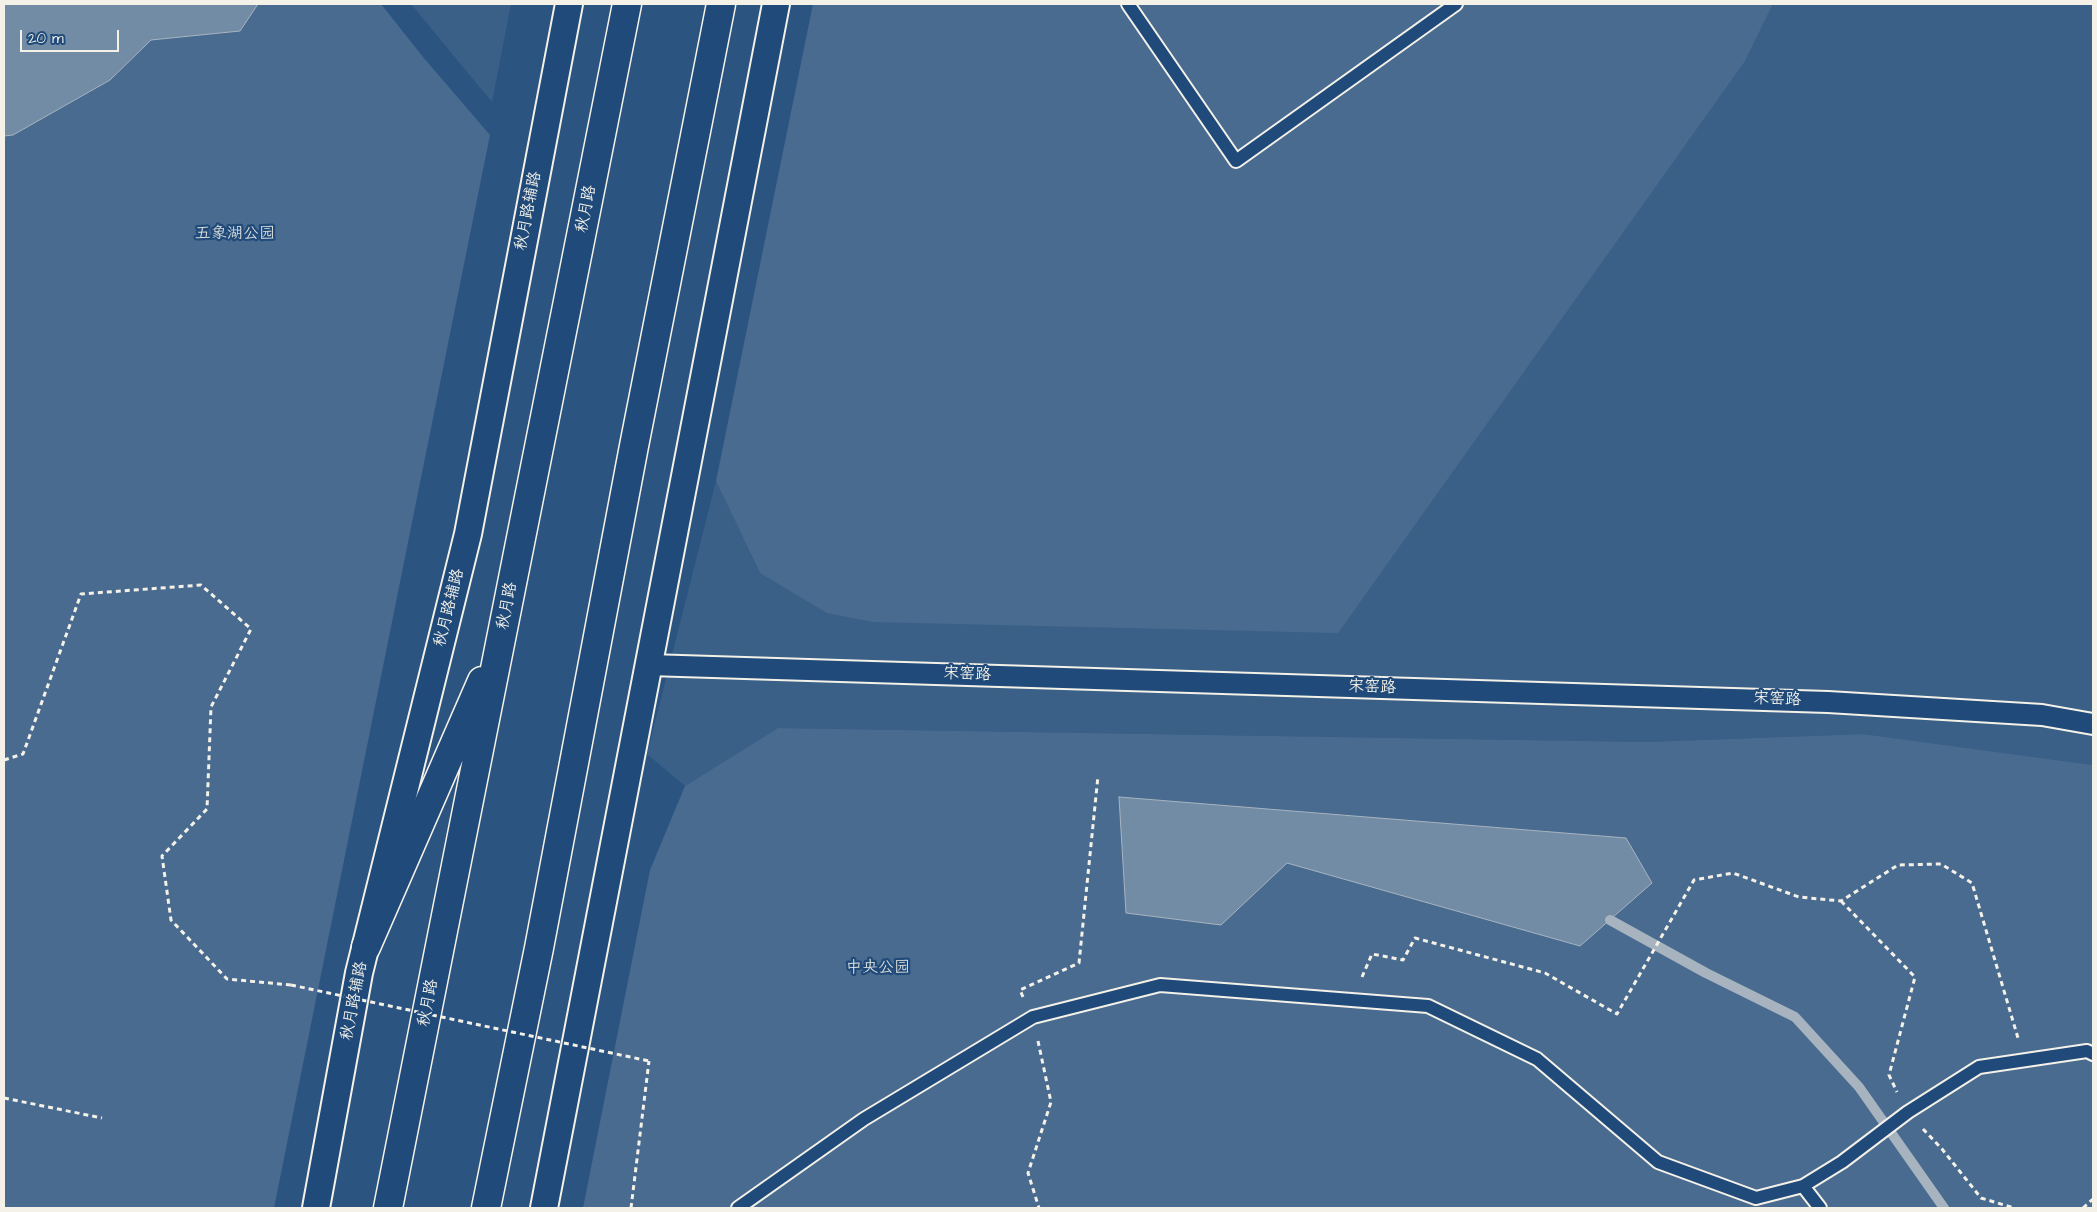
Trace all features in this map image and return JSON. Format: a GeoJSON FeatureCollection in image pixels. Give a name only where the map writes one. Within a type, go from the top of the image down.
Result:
{"type":"FeatureCollection","features":[{"type":"Feature","properties":{"kind":"main road","name":"秋月路"},"geometry":{"type":"LineString","coordinates":[[388,1208],[627,4]]}},
{"type":"Feature","properties":{"kind":"main road"},"geometry":{"type":"LineString","coordinates":[[486,1208],[539,948],[630,466],[722,4]]}},
{"type":"Feature","properties":{"kind":"main road"},"geometry":{"type":"LineString","coordinates":[[366,947],[503,631]]}},
{"type":"Feature","properties":{"kind":"street","name":"秋月路辅路"},"geometry":{"type":"LineString","coordinates":[[316,1208],[366,947],[468,534],[569,4]]}},
{"type":"Feature","properties":{"kind":"street"},"geometry":{"type":"LineString","coordinates":[[544,1208],[776,4]]}},
{"type":"Feature","properties":{"kind":"street","name":"宋窑路"},"geometry":{"type":"LineString","coordinates":[[650,665],[1828,702],[2042,715],[2093,724]]}},
{"type":"Feature","properties":{"kind":"lane"},"geometry":{"type":"LineString","coordinates":[[1128,4],[1236,160],[1456,4]]}},
{"type":"Feature","properties":{"kind":"lane"},"geometry":{"type":"LineString","coordinates":[[738,1208],[864,1119],[1033,1017],[1160,985],[1428,1006],[1537,1059],[1658,1162],[1756,1198],[1803,1186],[1842,1162],[1907,1113],[1979,1067],[2087,1051],[2093,1054]]}},
{"type":"Feature","properties":{"kind":"lane"},"geometry":{"type":"LineString","coordinates":[[1803,1186],[1820,1208]]}},
{"type":"Feature","properties":{"kind":"path"},"geometry":{"type":"LineString","coordinates":[[4,760],[23,754],[81,594],[201,585],[251,629],[211,707],[207,809],[162,856],[171,920],[227,979],[291,985],[649,1061],[632,1208]]}},
{"type":"Feature","properties":{"kind":"path"},"geometry":{"type":"LineString","coordinates":[[1040,1208],[1028,1173],[1051,1102],[1033,1017],[1020,990],[1079,963],[1098,776]]}},
{"type":"Feature","properties":{"kind":"path"},"geometry":{"type":"LineString","coordinates":[[1353,999],[1372,954],[1403,960],[1416,938],[1545,973],[1616,1014],[1694,880],[1733,873],[1799,897],[1841,901],[1898,865],[1940,864],[1972,884],[2024,1060]]}},
{"type":"Feature","properties":{"kind":"path"},"geometry":{"type":"LineString","coordinates":[[1841,901],[1915,978],[1889,1075],[1907,1113],[1942,1149],[1981,1198],[2014,1208]]}},
{"type":"Feature","properties":{"kind":"path"},"geometry":{"type":"LineString","coordinates":[[4,1098],[102,1118]]}},
{"type":"Feature","properties":{"kind":"path"},"geometry":{"type":"LineString","coordinates":[[2083,1208],[2093,1199]]}},
{"type":"Feature","properties":{"kind":"shaded area"},"geometry":{"type":"Polygon","coordinates":[[[4,4],[258,4],[240,31],[151,40],[110,80],[13,135],[4,136],[4,4]]]}},
{"type":"Feature","properties":{"kind":"shaded area"},"geometry":{"type":"Polygon","coordinates":[[[411,4],[511,4],[492,102],[411,4]]]}},
{"type":"Feature","properties":{"kind":"shaded area"},"geometry":{"type":"Polygon","coordinates":[[[1773,4],[2093,4],[2093,765],[1863,734],[1647,742],[778,728],[685,786],[647,754],[716,481],[760,573],[1745,61],[1773,4]]]}},
{"type":"Feature","properties":{"kind":"shaded area"},"geometry":{"type":"Polygon","coordinates":[[[1119,797],[1626,838],[1652,883],[1580,946],[1287,863],[1221,925],[1126,913],[1119,797]]]}},
{"type":"Feature","properties":{"kind":"green space","name":"五象湖公园"},"geometry":{"type":"Polygon","coordinates":[[[4,4],[381,4],[423,57],[490,135],[274,1208],[4,1208],[4,4]]]}},
{"type":"Feature","properties":{"kind":"green space"},"geometry":{"type":"Polygon","coordinates":[[[813,4],[1773,4],[1745,61],[1338,633],[873,622],[827,613],[760,573],[716,481],[813,4]]]}},
{"type":"Feature","properties":{"kind":"green space","name":"中央公园"},"geometry":{"type":"Polygon","coordinates":[[[778,728],[1647,742],[1863,734],[2093,765],[2093,1208],[583,1208],[650,870],[685,786],[778,728]]]}},
{"type":"Feature","properties":{"kind":"waterway"},"geometry":{"type":"LineString","coordinates":[[1610,920],[1706,973],[1795,1017],[1859,1087],[1944,1208]]}}]}
